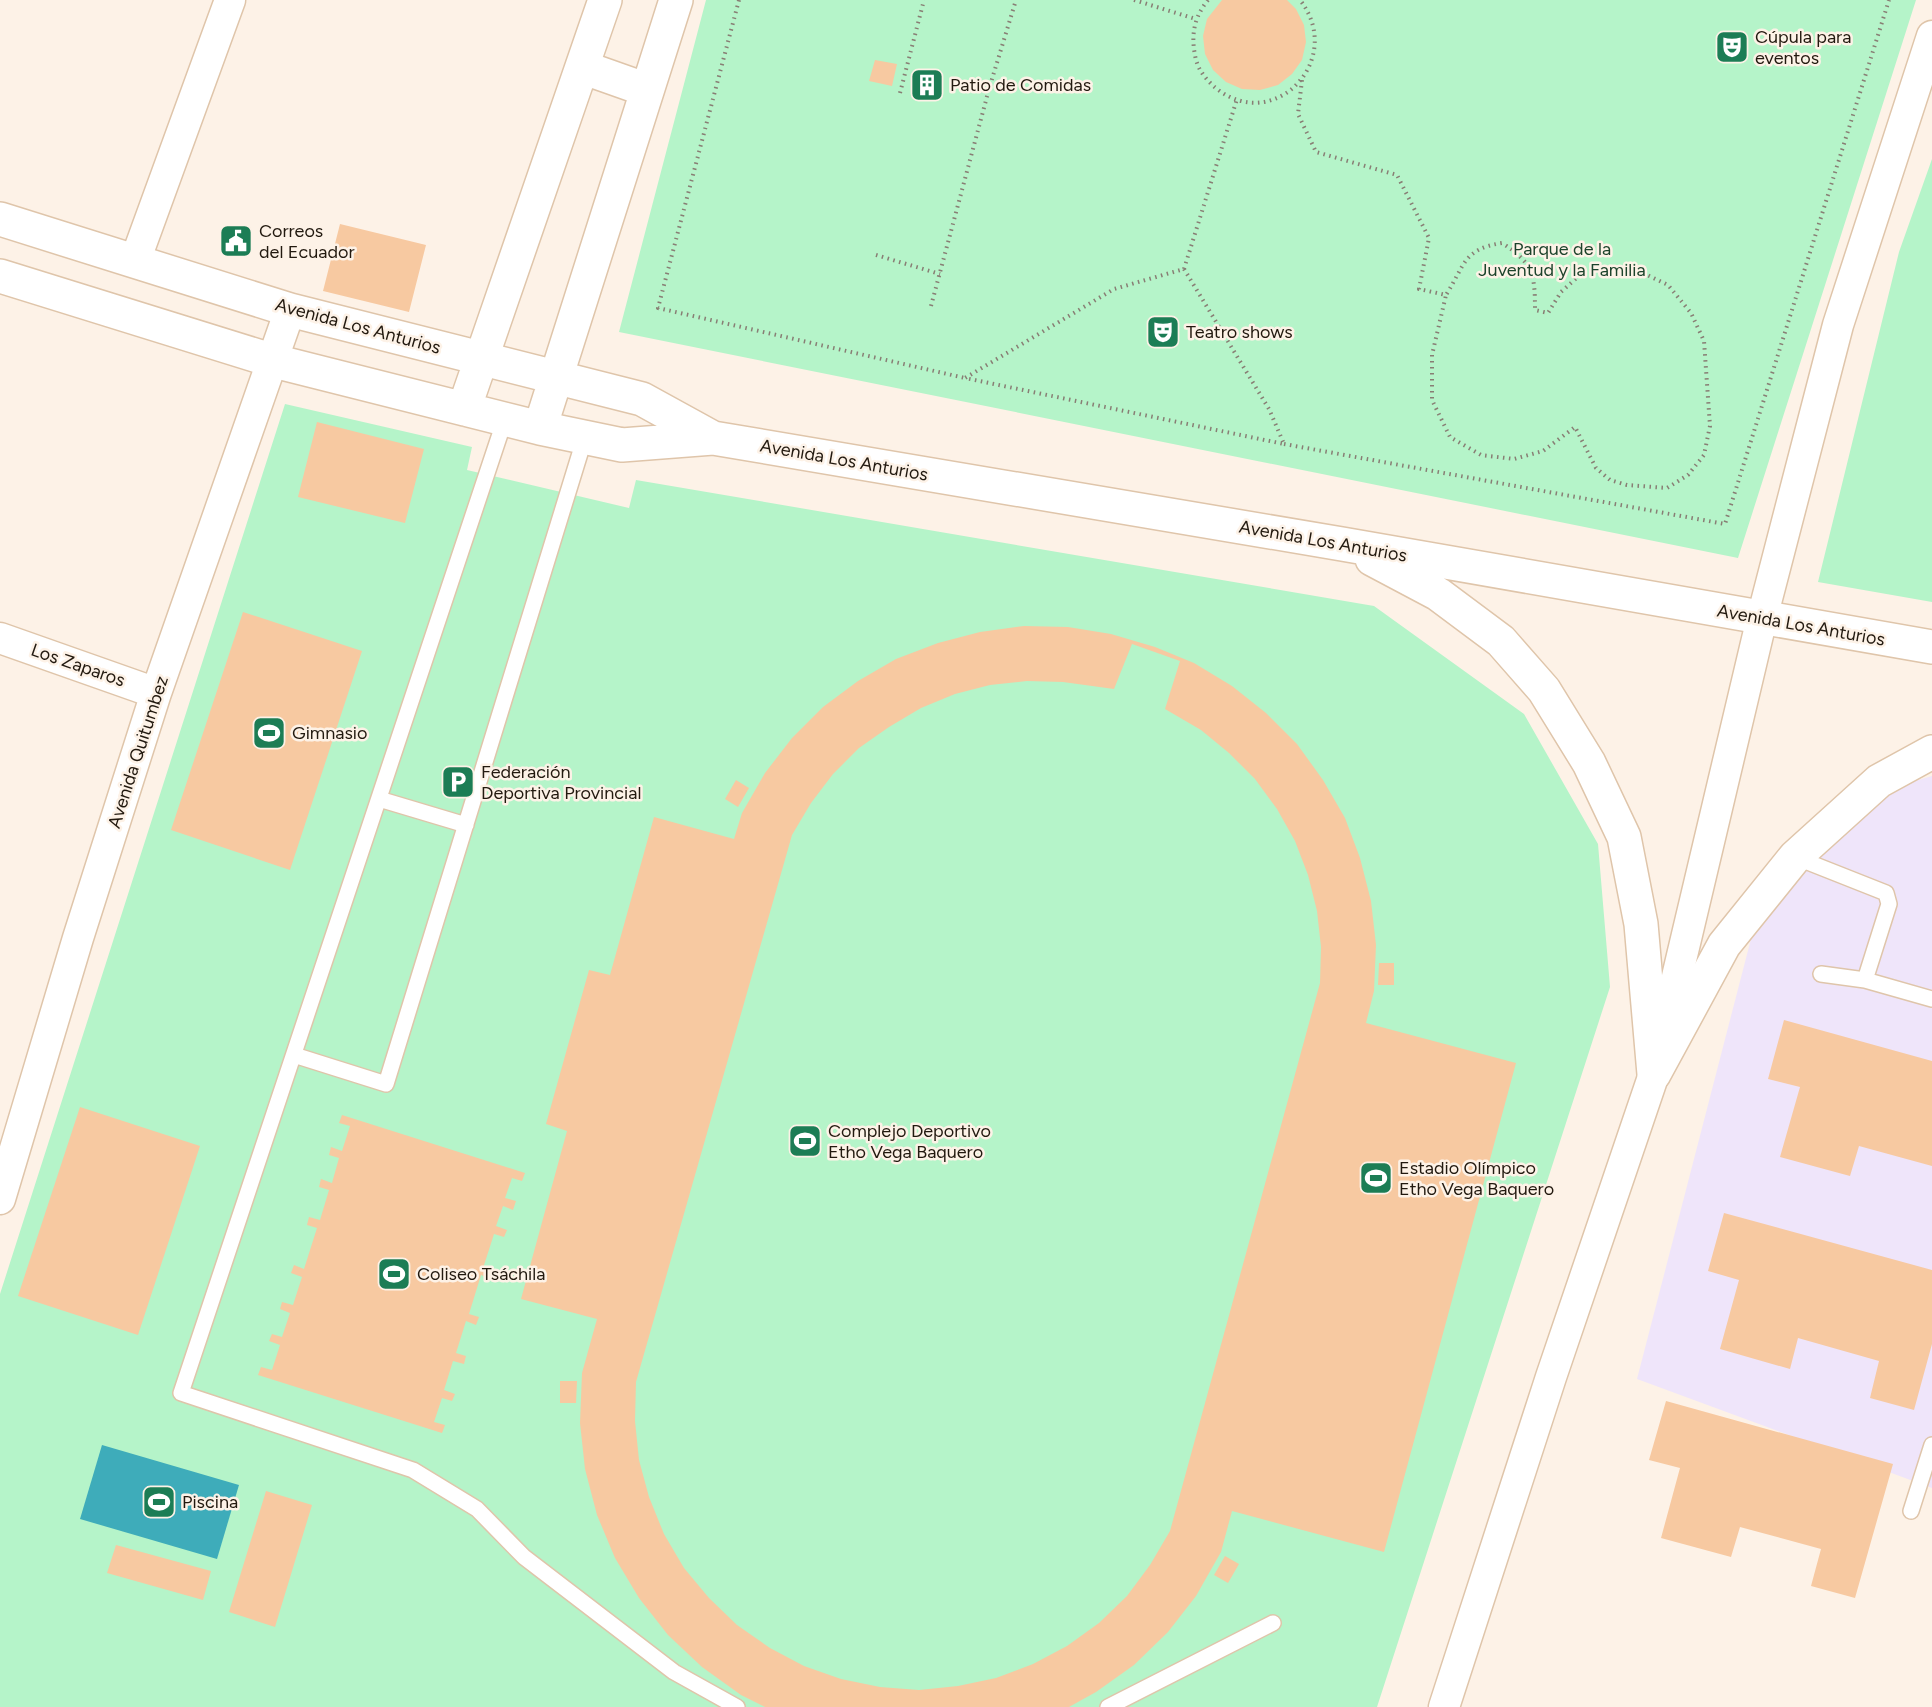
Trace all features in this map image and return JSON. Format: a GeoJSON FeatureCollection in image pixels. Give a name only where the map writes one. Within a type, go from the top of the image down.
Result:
{"type":"FeatureCollection","features":[{"type":"Feature","properties":{"kind":"street"},"geometry":{"type":"LineString","coordinates":[[135,261],[230,0]]}},
{"type":"Feature","properties":{"kind":"street"},"geometry":{"type":"LineString","coordinates":[[464,409],[605,0]]}},
{"type":"Feature","properties":{"kind":"street"},"geometry":{"type":"LineString","coordinates":[[540,428],[676,0]]}},
{"type":"Feature","properties":{"kind":"street"},"geometry":{"type":"LineString","coordinates":[[1444,1707],[1551,1377],[1654,1074],[1762,618],[1838,325],[1932,36]]}},
{"type":"Feature","properties":{"kind":"street"},"geometry":{"type":"LineString","coordinates":[[582,67],[647,90]]}},
{"type":"Feature","properties":{"kind":"street","name":"Avenida Los Anturios"},"geometry":{"type":"LineString","coordinates":[[0,219],[290,310],[642,399],[713,438]]}},
{"type":"Feature","properties":{"kind":"street","name":"Avenida Los Anturios"},"geometry":{"type":"LineString","coordinates":[[0,276],[274,361],[540,428],[622,445],[713,438],[1342,544],[1932,647]]}},
{"type":"Feature","properties":{"kind":"street","name":"Avenida Quitumbez"},"geometry":{"type":"LineString","coordinates":[[0,1199],[78,938],[156,693],[290,310]]}},
{"type":"Feature","properties":{"kind":"street"},"geometry":{"type":"LineString","coordinates":[[1342,544],[1438,594],[1501,641],[1544,690],[1589,763],[1624,837],[1641,924],[1654,1074]]}},
{"type":"Feature","properties":{"kind":"street","name":"Los Zaparos"},"geometry":{"type":"LineString","coordinates":[[0,638],[156,693]]}},
{"type":"Feature","properties":{"kind":"street"},"geometry":{"type":"LineString","coordinates":[[1654,1074],[1724,945],[1795,857],[1879,781],[1932,752]]}},
{"type":"Feature","properties":{"kind":"lane"},"geometry":{"type":"LineString","coordinates":[[505,419],[182,1393],[413,1470],[477,1509],[524,1557],[674,1672],[737,1707]]}},
{"type":"Feature","properties":{"kind":"lane"},"geometry":{"type":"LineString","coordinates":[[294,1055],[386,1084],[585,437]]}},
{"type":"Feature","properties":{"kind":"lane"},"geometry":{"type":"LineString","coordinates":[[379,799],[466,825]]}},
{"type":"Feature","properties":{"kind":"lane"},"geometry":{"type":"LineString","coordinates":[[1795,857],[1886,893],[1889,904],[1865,980]]}},
{"type":"Feature","properties":{"kind":"lane"},"geometry":{"type":"LineString","coordinates":[[1821,974],[1865,980],[1932,999]]}},
{"type":"Feature","properties":{"kind":"lane"},"geometry":{"type":"LineString","coordinates":[[1911,1511],[1932,1445]]}},
{"type":"Feature","properties":{"kind":"lane"},"geometry":{"type":"LineString","coordinates":[[1108,1707],[1274,1623]]}},
{"type":"Feature","properties":{"kind":"path"},"geometry":{"type":"LineString","coordinates":[[739,0],[658,308],[965,378],[1284,444],[1725,524],[1889,0]]}},
{"type":"Feature","properties":{"kind":"path"},"geometry":{"type":"LineString","coordinates":[[900,93],[924,0]]}},
{"type":"Feature","properties":{"kind":"path"},"geometry":{"type":"LineString","coordinates":[[932,306],[989,89],[1016,0]]}},
{"type":"Feature","properties":{"kind":"path"},"geometry":{"type":"LineString","coordinates":[[1134,0],[1196,19]]}},
{"type":"Feature","properties":{"kind":"path"},"geometry":{"type":"LineString","coordinates":[[1208,0],[1196,19],[1192,41],[1196,63],[1208,82],[1226,96],[1248,102],[1270,100],[1288,93],[1302,80],[1312,65],[1317,39],[1311,14],[1300,0]]}},
{"type":"Feature","properties":{"kind":"path"},"geometry":{"type":"LineString","coordinates":[[1302,80],[1298,114],[1316,152],[1397,175],[1429,238],[1419,289],[1446,295]]}},
{"type":"Feature","properties":{"kind":"path"},"geometry":{"type":"LineString","coordinates":[[1237,99],[1184,269],[1269,409],[1284,444]]}},
{"type":"Feature","properties":{"kind":"path"},"geometry":{"type":"LineString","coordinates":[[1502,243],[1522,256],[1532,273],[1535,310],[1548,313],[1562,292],[1581,274],[1605,267],[1645,274],[1668,285],[1691,313],[1704,341],[1710,426],[1704,455],[1688,475],[1667,488],[1627,485],[1610,480],[1596,468],[1575,427],[1543,451],[1514,459],[1481,455],[1450,436],[1432,400],[1432,355],[1446,295],[1467,258],[1481,246],[1502,243]]}},
{"type":"Feature","properties":{"kind":"path"},"geometry":{"type":"LineString","coordinates":[[876,255],[940,274]]}},
{"type":"Feature","properties":{"kind":"path"},"geometry":{"type":"LineString","coordinates":[[965,378],[1114,289],[1184,269]]}},
{"type":"Feature","properties":{"kind":"shaded area"},"geometry":{"type":"Polygon","coordinates":[[[1932,776],[1932,1488],[1637,1379],[1752,935],[1821,842],[1905,784],[1932,776]]]}},
{"type":"Feature","properties":{"kind":"green space","name":"Parque de la Juventud y la Familia"},"geometry":{"type":"Polygon","coordinates":[[[706,0],[1916,0],[1738,558],[619,332],[706,0]]]}},
{"type":"Feature","properties":{"kind":"green space"},"geometry":{"type":"Polygon","coordinates":[[[1932,159],[1932,602],[1818,582],[1899,252],[1932,159]]]}},
{"type":"Feature","properties":{"kind":"green space","name":"Complejo Deportivo Etho Vega Baquero"},"geometry":{"type":"Polygon","coordinates":[[[285,404],[472,447],[467,470],[629,508],[636,480],[1374,606],[1524,714],[1598,844],[1610,987],[1377,1707],[0,1707],[0,1294],[285,404]]]}},
{"type":"Feature","properties":{"kind":"water","name":"Piscina"},"geometry":{"type":"Polygon","coordinates":[[[102,1445],[239,1485],[217,1559],[80,1519],[102,1445]]]}},
{"type":"Feature","properties":{"kind":"building"},"geometry":{"type":"Polygon","coordinates":[[[1222,0],[1287,0],[1296,9],[1304,25],[1306,42],[1302,60],[1292,74],[1278,85],[1260,90],[1242,89],[1226,82],[1213,70],[1205,54],[1203,36],[1207,19],[1222,0]]]}},
{"type":"Feature","properties":{"kind":"building"},"geometry":{"type":"Polygon","coordinates":[[[875,60],[897,64],[892,86],[869,81],[875,60]]]}},
{"type":"Feature","properties":{"kind":"building","name":"Patio de Comidas"},"geometry":{"type":"Polygon","coordinates":[[[918,73],[940,78],[935,97],[913,92],[918,73]]]}},
{"type":"Feature","properties":{"kind":"building"},"geometry":{"type":"Polygon","coordinates":[[[340,224],[426,245],[409,312],[323,291],[340,224]]]}},
{"type":"Feature","properties":{"kind":"building"},"geometry":{"type":"Polygon","coordinates":[[[317,422],[424,449],[405,523],[298,497],[317,422]]]}},
{"type":"Feature","properties":{"kind":"building","name":"Gimnasio"},"geometry":{"type":"Polygon","coordinates":[[[243,612],[362,651],[290,870],[171,830],[243,612]]]}},
{"type":"Feature","properties":{"kind":"building","name":"Estadio Olímpico Etho Vega Baquero"},"geometry":{"type":"Polygon","coordinates":[[[1024,626],[1068,627],[1111,634],[1155,647],[1194,663],[1232,686],[1266,713],[1297,744],[1323,780],[1345,818],[1360,858],[1371,901],[1376,945],[1374,991],[1366,1023],[1516,1063],[1384,1552],[1232,1511],[1221,1552],[1196,1596],[1168,1632],[1134,1665],[1096,1692],[1069,1707],[765,1707],[741,1695],[702,1667],[668,1635],[639,1598],[615,1558],[597,1515],[585,1469],[580,1423],[582,1373],[597,1319],[521,1299],[567,1131],[546,1124],[589,970],[610,975],[654,817],[734,839],[742,813],[765,773],[792,738],[823,707],[858,681],[896,659],[938,643],[980,632],[1024,626]],[[1132,644],[1114,689],[1063,682],[1027,681],[990,685],[955,694],[921,708],[859,748],[833,774],[811,803],[792,835],[636,1382],[635,1421],[639,1460],[649,1497],[664,1534],[684,1568],[709,1598],[737,1625],[770,1648],[804,1666],[841,1679],[880,1687],[919,1690],[958,1686],[996,1678],[1033,1664],[1067,1646],[1099,1623],[1127,1596],[1150,1565],[1170,1531],[1320,983],[1321,947],[1317,911],[1308,875],[1295,841],[1277,809],[1255,779],[1229,753],[1201,730],[1165,709],[1180,661],[1132,644]]]}},
{"type":"Feature","properties":{"kind":"building"},"geometry":{"type":"Polygon","coordinates":[[[736,780],[749,788],[738,807],[725,799],[736,780]]]}},
{"type":"Feature","properties":{"kind":"building"},"geometry":{"type":"Polygon","coordinates":[[[1379,963],[1394,963],[1394,985],[1378,985],[1379,963]]]}},
{"type":"Feature","properties":{"kind":"building"},"geometry":{"type":"Polygon","coordinates":[[[1784,1020],[1932,1061],[1932,1166],[1859,1146],[1850,1176],[1780,1157],[1800,1087],[1768,1079],[1784,1020]]]}},
{"type":"Feature","properties":{"kind":"building"},"geometry":{"type":"Polygon","coordinates":[[[80,1107],[200,1146],[138,1335],[18,1296],[80,1107]]]}},
{"type":"Feature","properties":{"kind":"building","name":"Coliseo Tsáchila"},"geometry":{"type":"Polygon","coordinates":[[[342,1115],[525,1173],[522,1181],[512,1178],[505,1198],[516,1201],[513,1210],[503,1206],[496,1226],[507,1230],[504,1237],[494,1234],[483,1268],[494,1271],[491,1279],[481,1275],[469,1314],[479,1317],[476,1325],[466,1321],[456,1353],[466,1356],[464,1364],[453,1361],[444,1390],[455,1394],[452,1401],[442,1398],[434,1422],[445,1425],[442,1433],[258,1375],[261,1367],[272,1370],[280,1345],[269,1341],[272,1334],[282,1337],[290,1313],[280,1309],[282,1302],[293,1305],[302,1277],[291,1273],[294,1265],[304,1269],[317,1228],[307,1225],[309,1217],[320,1220],[329,1190],[319,1187],[321,1179],[332,1183],[339,1158],[329,1155],[331,1147],[342,1151],[350,1126],[339,1123],[342,1115]]]}},
{"type":"Feature","properties":{"kind":"building"},"geometry":{"type":"Polygon","coordinates":[[[1724,1213],[1932,1270],[1932,1344],[1914,1410],[1870,1398],[1879,1361],[1798,1338],[1790,1369],[1720,1349],[1739,1280],[1708,1271],[1724,1213]]]}},
{"type":"Feature","properties":{"kind":"building"},"geometry":{"type":"Polygon","coordinates":[[[560,1381],[577,1381],[576,1403],[560,1403],[560,1381]]]}},
{"type":"Feature","properties":{"kind":"building"},"geometry":{"type":"Polygon","coordinates":[[[1666,1401],[1893,1464],[1855,1598],[1811,1586],[1821,1549],[1740,1527],[1731,1557],[1661,1538],[1680,1468],[1649,1460],[1666,1401]]]}},
{"type":"Feature","properties":{"kind":"building"},"geometry":{"type":"Polygon","coordinates":[[[266,1491],[312,1505],[275,1627],[229,1612],[266,1491]]]}},
{"type":"Feature","properties":{"kind":"building"},"geometry":{"type":"Polygon","coordinates":[[[116,1545],[211,1571],[203,1600],[107,1573],[116,1545]]]}},
{"type":"Feature","properties":{"kind":"building"},"geometry":{"type":"Polygon","coordinates":[[[1225,1556],[1239,1564],[1228,1583],[1214,1575],[1225,1556]]]}},
{"type":"Feature","properties":{"kind":"place","name":"Cúpula para eventos"},"geometry":{"type":"Point","coordinates":[1732,47]}},
{"type":"Feature","properties":{"kind":"place","name":"Patio de Comidas"},"geometry":{"type":"Point","coordinates":[927,85]}},
{"type":"Feature","properties":{"kind":"place","name":"Correos del Ecuador"},"geometry":{"type":"Point","coordinates":[236,241]}},
{"type":"Feature","properties":{"kind":"place","name":"Teatro shows"},"geometry":{"type":"Point","coordinates":[1163,332]}},
{"type":"Feature","properties":{"kind":"place","name":"Gimnasio"},"geometry":{"type":"Point","coordinates":[269,733]}},
{"type":"Feature","properties":{"kind":"place","name":"Federación Deportiva Provincial"},"geometry":{"type":"Point","coordinates":[458,782]}},
{"type":"Feature","properties":{"kind":"place","name":"Complejo Deportivo Etho Vega Baquero"},"geometry":{"type":"Point","coordinates":[805,1141]}},
{"type":"Feature","properties":{"kind":"place","name":"Estadio Olímpico Etho Vega Baquero"},"geometry":{"type":"Point","coordinates":[1376,1178]}},
{"type":"Feature","properties":{"kind":"place","name":"Coliseo Tsáchila"},"geometry":{"type":"Point","coordinates":[394,1274]}},
{"type":"Feature","properties":{"kind":"place","name":"Piscina"},"geometry":{"type":"Point","coordinates":[159,1502]}}]}
